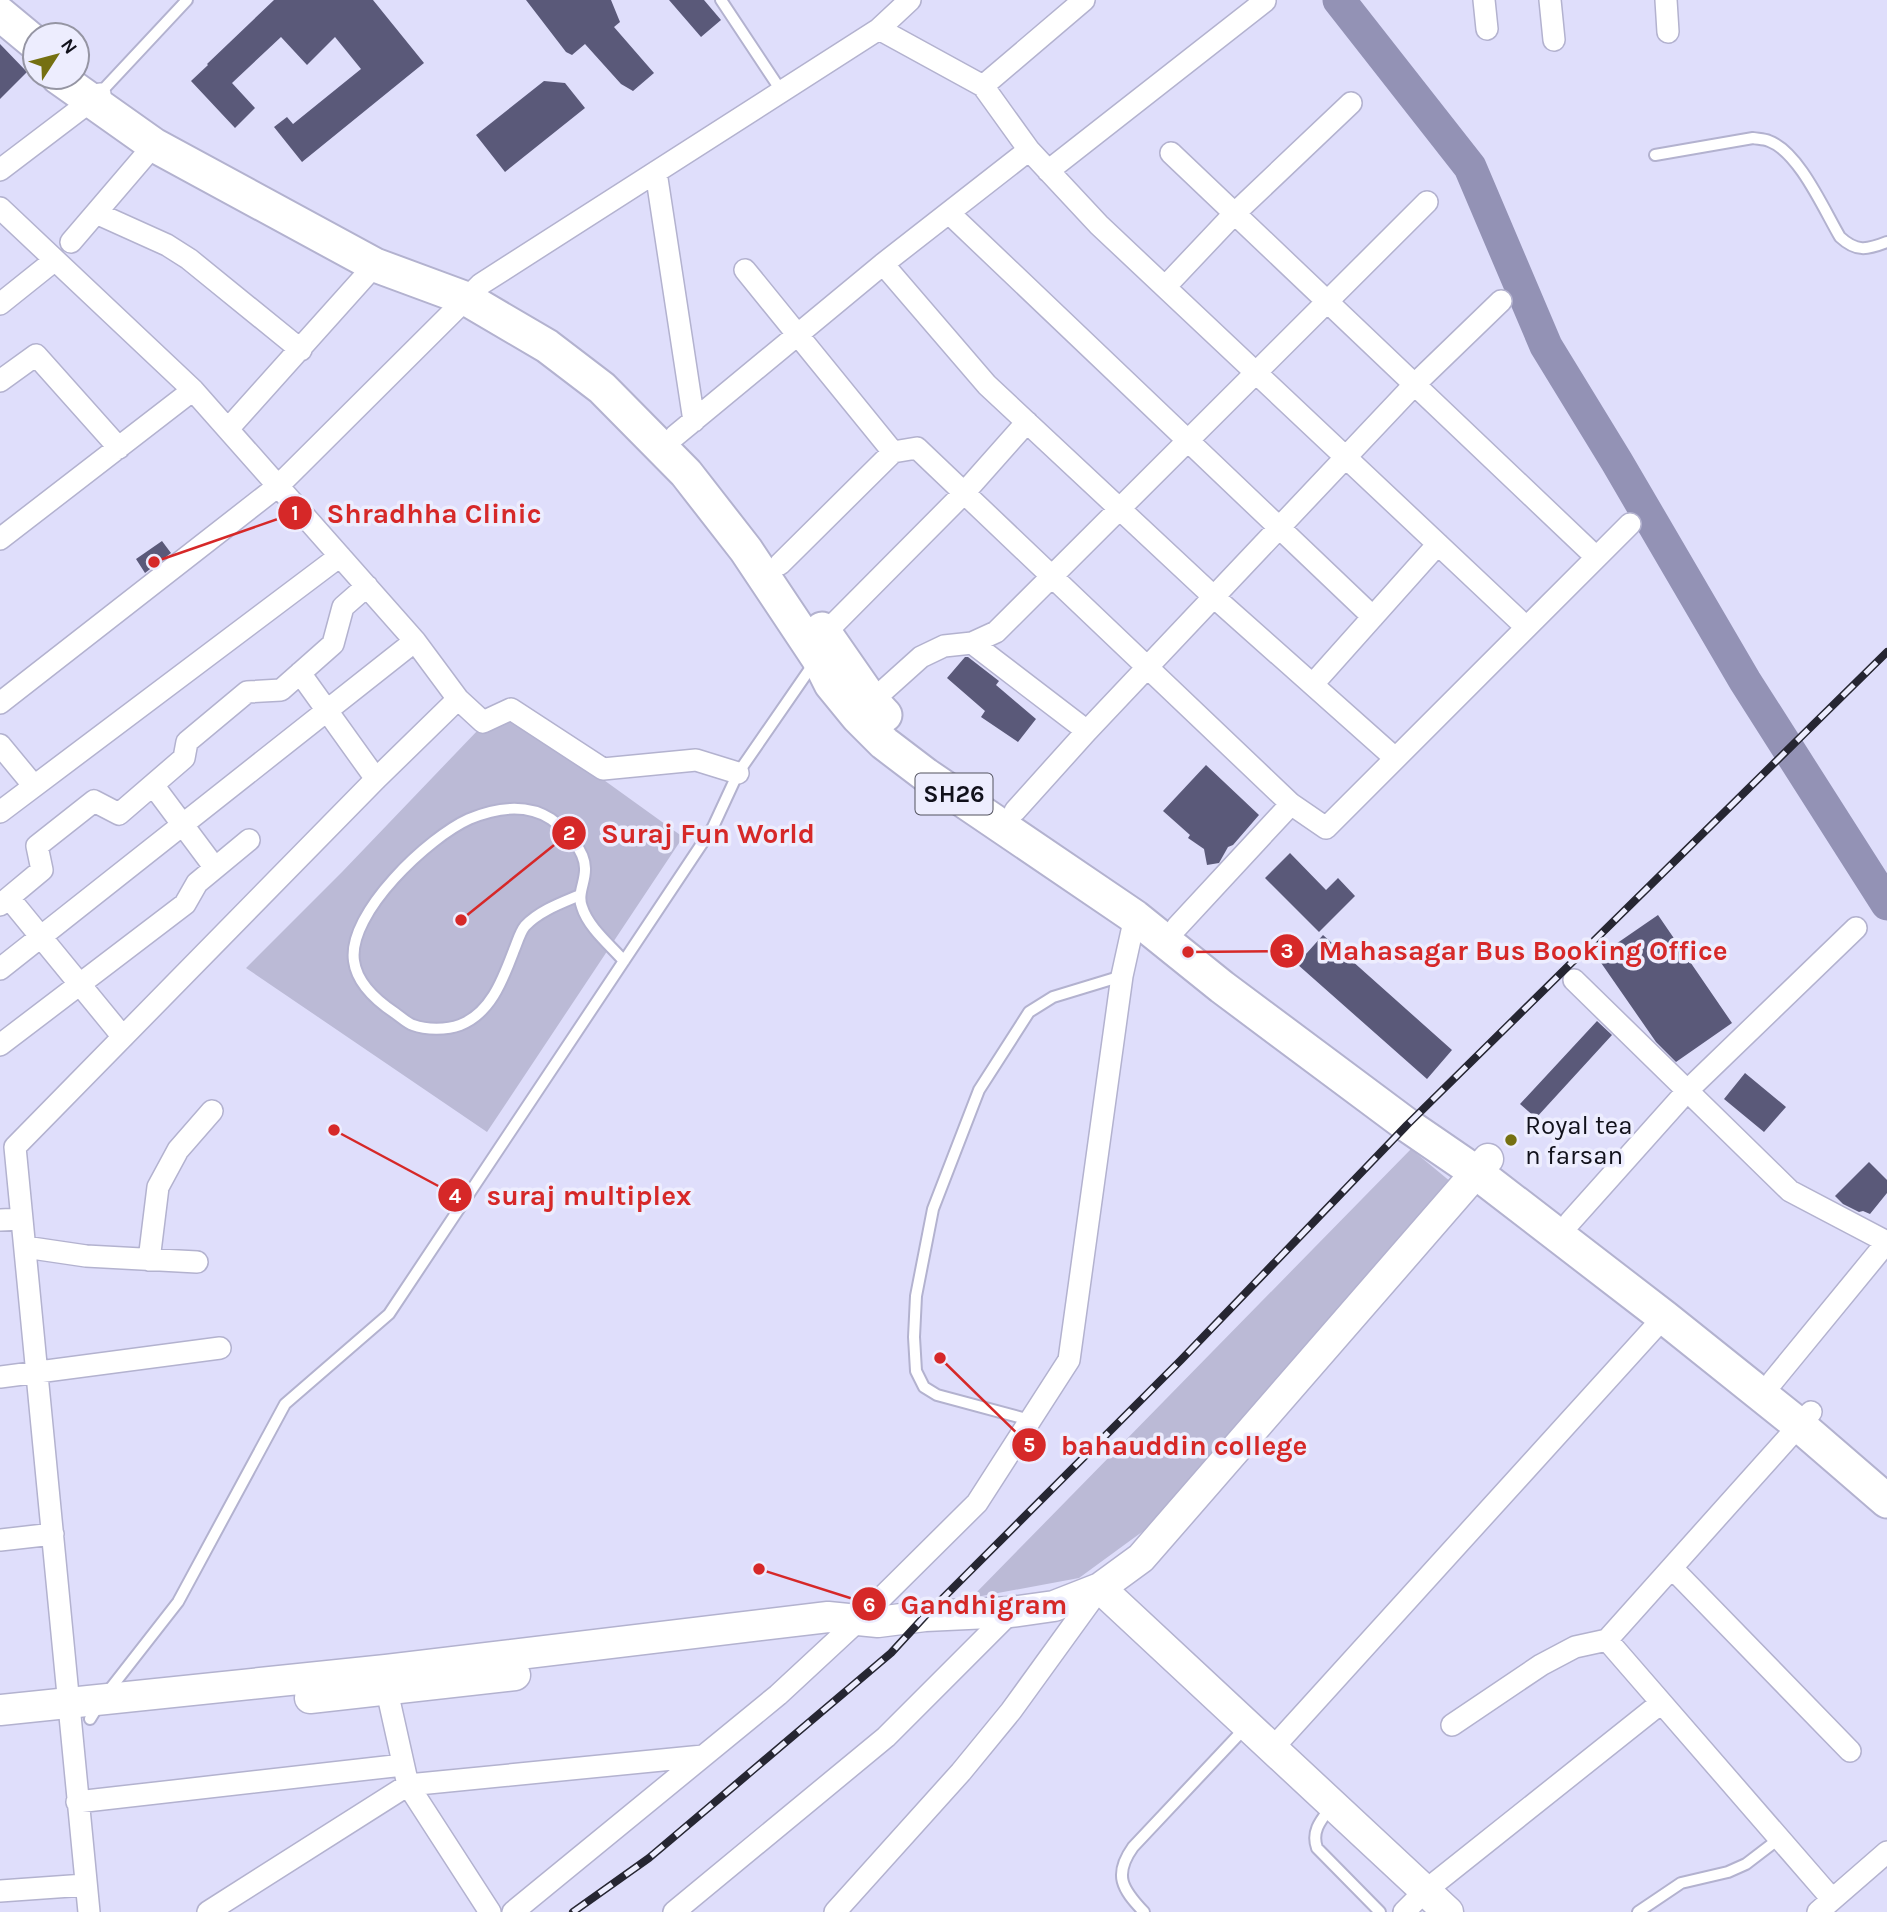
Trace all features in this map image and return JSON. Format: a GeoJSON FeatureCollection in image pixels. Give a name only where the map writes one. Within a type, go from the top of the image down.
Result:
{"type":"FeatureCollection","features":[{"type":"Feature","properties":{"kind":"main road"},"geometry":{"type":"LineString","coordinates":[[0,14],[21,31]]}},
{"type":"Feature","properties":{"kind":"main road"},"geometry":{"type":"LineString","coordinates":[[0,32],[21,49]]}},
{"type":"Feature","properties":{"kind":"main road","name":"SH26"},"geometry":{"type":"LineString","coordinates":[[91,90],[154,145],[375,265],[474,291],[602,388],[686,472],[822,646],[901,732],[1177,927],[1399,1096],[1664,1317],[1887,1478]]}},
{"type":"Feature","properties":{"kind":"main road","name":"SH26"},"geometry":{"type":"LineString","coordinates":[[91,90],[167,134],[388,250],[539,319],[685,429],[722,490],[780,564],[822,646],[831,684],[884,743],[926,775],[1135,917],[1233,995],[1407,1125],[1482,1166],[1570,1222],[1773,1381],[1805,1419],[1887,1501]]}},
{"type":"Feature","properties":{"kind":"main road"},"geometry":{"type":"LineString","coordinates":[[0,1710],[83,1710],[386,1680],[828,1617],[860,1625],[925,1616],[1011,1612],[1054,1605],[1100,1588],[1141,1558],[1482,1166]]}},
{"type":"Feature","properties":{"kind":"main road"},"geometry":{"type":"LineString","coordinates":[[1100,1588],[1333,1805],[1415,1902],[1448,1912]]}},
{"type":"Feature","properties":{"kind":"main road"},"geometry":{"type":"LineString","coordinates":[[0,1728],[83,1710]]}},
{"type":"Feature","properties":{"kind":"street"},"geometry":{"type":"LineString","coordinates":[[0,703],[278,486],[474,291],[879,29],[910,0]]}},
{"type":"Feature","properties":{"kind":"street"},"geometry":{"type":"LineString","coordinates":[[983,86],[1084,0]]}},
{"type":"Feature","properties":{"kind":"street"},"geometry":{"type":"LineString","coordinates":[[1484,0],[1487,29]]}},
{"type":"Feature","properties":{"kind":"street"},"geometry":{"type":"LineString","coordinates":[[1550,0],[1554,40]]}},
{"type":"Feature","properties":{"kind":"street"},"geometry":{"type":"LineString","coordinates":[[1666,0],[1668,32]]}},
{"type":"Feature","properties":{"kind":"street"},"geometry":{"type":"LineString","coordinates":[[1048,171],[1265,1]]}},
{"type":"Feature","properties":{"kind":"street"},"geometry":{"type":"LineString","coordinates":[[879,29],[983,86],[1029,150],[1099,225],[1526,627]]}},
{"type":"Feature","properties":{"kind":"street"},"geometry":{"type":"LineString","coordinates":[[0,170],[88,91]]}},
{"type":"Feature","properties":{"kind":"street"},"geometry":{"type":"LineString","coordinates":[[1165,287],[1234,214],[1351,103]]}},
{"type":"Feature","properties":{"kind":"street"},"geometry":{"type":"LineString","coordinates":[[71,242],[154,145]]}},
{"type":"Feature","properties":{"kind":"street"},"geometry":{"type":"LineString","coordinates":[[685,429],[883,264],[1029,150]]}},
{"type":"Feature","properties":{"kind":"street"},"geometry":{"type":"LineString","coordinates":[[1171,153],[1596,557]]}},
{"type":"Feature","properties":{"kind":"street"},"geometry":{"type":"LineString","coordinates":[[656,172],[685,429]]}},
{"type":"Feature","properties":{"kind":"street"},"geometry":{"type":"LineString","coordinates":[[872,701],[921,657],[944,646],[972,643],[996,632],[1427,202]]}},
{"type":"Feature","properties":{"kind":"street"},"geometry":{"type":"LineString","coordinates":[[0,208],[193,390],[415,640],[458,699],[483,722],[511,709],[603,769],[696,760],[738,773]]}},
{"type":"Feature","properties":{"kind":"street"},"geometry":{"type":"LineString","coordinates":[[96,213],[167,245],[189,259],[301,350]]}},
{"type":"Feature","properties":{"kind":"street"},"geometry":{"type":"LineString","coordinates":[[949,213],[1373,617]]}},
{"type":"Feature","properties":{"kind":"street"},"geometry":{"type":"LineString","coordinates":[[0,304],[55,260]]}},
{"type":"Feature","properties":{"kind":"street"},"geometry":{"type":"LineString","coordinates":[[883,264],[987,385],[1214,597],[1395,758]]}},
{"type":"Feature","properties":{"kind":"street"},"geometry":{"type":"LineString","coordinates":[[228,429],[375,265]]}},
{"type":"Feature","properties":{"kind":"street"},"geometry":{"type":"LineString","coordinates":[[745,270],[893,452]]}},
{"type":"Feature","properties":{"kind":"street"},"geometry":{"type":"LineString","coordinates":[[1015,811],[1346,457],[1501,301]]}},
{"type":"Feature","properties":{"kind":"street"},"geometry":{"type":"LineString","coordinates":[[0,382],[36,355],[119,448]]}},
{"type":"Feature","properties":{"kind":"street"},"geometry":{"type":"LineString","coordinates":[[0,539],[193,390]]}},
{"type":"Feature","properties":{"kind":"street"},"geometry":{"type":"LineString","coordinates":[[822,646],[1027,422]]}},
{"type":"Feature","properties":{"kind":"street"},"geometry":{"type":"LineString","coordinates":[[780,564],[893,452],[917,448],[1291,804],[1326,828],[1630,524]]}},
{"type":"Feature","properties":{"kind":"street"},"geometry":{"type":"LineString","coordinates":[[1313,684],[1438,544]]}},
{"type":"Feature","properties":{"kind":"street"},"geometry":{"type":"LineString","coordinates":[[0,811],[340,556]]}},
{"type":"Feature","properties":{"kind":"street"},"geometry":{"type":"LineString","coordinates":[[123,1037],[42,938],[4,901],[42,870],[37,846],[94,801],[119,814],[184,758],[187,742],[247,692],[281,690],[333,644],[343,607],[367,586]]}},
{"type":"Feature","properties":{"kind":"street"},"geometry":{"type":"LineString","coordinates":[[0,970],[415,640]]}},
{"type":"Feature","properties":{"kind":"street"},"geometry":{"type":"LineString","coordinates":[[972,643],[1087,731]]}},
{"type":"Feature","properties":{"kind":"street"},"geometry":{"type":"LineString","coordinates":[[300,673],[376,779]]}},
{"type":"Feature","properties":{"kind":"street"},"geometry":{"type":"LineString","coordinates":[[89,1912],[77,1802],[83,1710],[53,1534],[15,1147],[458,699]]}},
{"type":"Feature","properties":{"kind":"street"},"geometry":{"type":"LineString","coordinates":[[0,745],[34,786]]}},
{"type":"Feature","properties":{"kind":"street"},"geometry":{"type":"LineString","coordinates":[[153,785],[215,868]]}},
{"type":"Feature","properties":{"kind":"street"},"geometry":{"type":"LineString","coordinates":[[1177,927],[1291,804]]}},
{"type":"Feature","properties":{"kind":"street"},"geometry":{"type":"LineString","coordinates":[[0,1045],[186,904],[197,883],[249,840]]}},
{"type":"Feature","properties":{"kind":"street"},"geometry":{"type":"LineString","coordinates":[[513,1912],[860,1625],[977,1503],[1069,1360],[1122,976],[1135,917]]}},
{"type":"Feature","properties":{"kind":"street"},"geometry":{"type":"LineString","coordinates":[[1570,1222],[1688,1090],[1856,928]]}},
{"type":"Feature","properties":{"kind":"street"},"geometry":{"type":"LineString","coordinates":[[1574,980],[1790,1191],[1887,1242],[1773,1381]]}},
{"type":"Feature","properties":{"kind":"street"},"geometry":{"type":"LineString","coordinates":[[149,1260],[158,1187],[178,1150],[212,1111]]}},
{"type":"Feature","properties":{"kind":"street"},"geometry":{"type":"LineString","coordinates":[[0,1220],[22,1219]]}},
{"type":"Feature","properties":{"kind":"street"},"geometry":{"type":"LineString","coordinates":[[25,1247],[86,1256],[197,1262]]}},
{"type":"Feature","properties":{"kind":"street"},"geometry":{"type":"LineString","coordinates":[[1272,1749],[1664,1317]]}},
{"type":"Feature","properties":{"kind":"street"},"geometry":{"type":"LineString","coordinates":[[0,1377],[220,1348]]}},
{"type":"Feature","properties":{"kind":"street"},"geometry":{"type":"LineString","coordinates":[[1452,1725],[1541,1665],[1575,1647],[1607,1640],[1805,1419]]}},
{"type":"Feature","properties":{"kind":"street"},"geometry":{"type":"LineString","coordinates":[[0,1540],[53,1534]]}},
{"type":"Feature","properties":{"kind":"street"},"geometry":{"type":"LineString","coordinates":[[1672,1568],[1850,1751]]}},
{"type":"Feature","properties":{"kind":"street"},"geometry":{"type":"LineString","coordinates":[[835,1912],[961,1772],[1003,1721],[1100,1588]]}},
{"type":"Feature","properties":{"kind":"street"},"geometry":{"type":"LineString","coordinates":[[675,1912],[886,1737],[1011,1612]]}},
{"type":"Feature","properties":{"kind":"street"},"geometry":{"type":"LineString","coordinates":[[1607,1640],[1780,1838],[1825,1905],[1887,1852]]}},
{"type":"Feature","properties":{"kind":"street"},"geometry":{"type":"LineString","coordinates":[[386,1680],[406,1775],[490,1912]]}},
{"type":"Feature","properties":{"kind":"street"},"geometry":{"type":"LineString","coordinates":[[1415,1902],[1661,1703]]}},
{"type":"Feature","properties":{"kind":"street"},"geometry":{"type":"LineString","coordinates":[[77,1802],[406,1775],[704,1756]]}},
{"type":"Feature","properties":{"kind":"street"},"geometry":{"type":"LineString","coordinates":[[208,1912],[406,1775]]}},
{"type":"Feature","properties":{"kind":"street"},"geometry":{"type":"LineString","coordinates":[[0,1891],[85,1885]]}},
{"type":"Feature","properties":{"kind":"lane"},"geometry":{"type":"LineString","coordinates":[[91,88],[187,0]]}},
{"type":"Feature","properties":{"kind":"lane"},"geometry":{"type":"LineString","coordinates":[[720,0],[782,92]]}},
{"type":"Feature","properties":{"kind":"lane"},"geometry":{"type":"LineString","coordinates":[[1655,155],[1753,138],[1769,141],[1782,148],[1794,160],[1840,237],[1848,244],[1858,249],[1887,242]]}},
{"type":"Feature","properties":{"kind":"lane"},"geometry":{"type":"LineString","coordinates":[[83,1710],[178,1602],[285,1404],[389,1314],[713,827],[738,773],[822,646]]}},
{"type":"Feature","properties":{"kind":"lane"},"geometry":{"type":"LineString","coordinates":[[580,894],[540,914],[524,928],[489,1005],[461,1025],[437,1029],[412,1025],[381,1004],[363,985],[354,962],[355,941],[364,916],[385,887],[414,859],[467,820],[509,808],[530,811],[550,819],[572,839],[582,853],[586,869],[580,894],[582,906],[590,923],[624,961]]}},
{"type":"Feature","properties":{"kind":"lane"},"geometry":{"type":"LineString","coordinates":[[1030,1420],[937,1395],[924,1387],[916,1371],[916,1296],[933,1209],[979,1090],[1029,1012],[1053,997],[1122,976]]}},
{"type":"Feature","properties":{"kind":"lane"},"geometry":{"type":"LineString","coordinates":[[1143,1912],[1123,1886],[1121,1872],[1124,1859],[1247,1726]]}},
{"type":"Feature","properties":{"kind":"lane"},"geometry":{"type":"LineString","coordinates":[[1333,1805],[1316,1827],[1314,1839],[1317,1848],[1380,1912]]}},
{"type":"Feature","properties":{"kind":"lane"},"geometry":{"type":"LineString","coordinates":[[1638,1912],[1681,1883],[1728,1872],[1746,1864],[1780,1838]]}},
{"type":"Feature","properties":{"kind":"shaded area"},"geometry":{"type":"Polygon","coordinates":[[[501,706],[683,837],[487,1132],[246,968],[501,706]]]}},
{"type":"Feature","properties":{"kind":"shaded area"},"geometry":{"type":"Polygon","coordinates":[[[1411,1149],[1451,1182],[1157,1521],[1079,1578],[971,1598],[1411,1149]]]}},
{"type":"Feature","properties":{"kind":"building"},"geometry":{"type":"Polygon","coordinates":[[[274,0],[373,0],[424,63],[302,162],[274,127],[287,117],[293,124],[361,69],[335,37],[307,65],[281,37],[232,83],[255,108],[235,128],[191,81],[274,0]]]}},
{"type":"Feature","properties":{"kind":"building"},"geometry":{"type":"Polygon","coordinates":[[[526,0],[611,0],[620,22],[614,27],[654,73],[633,91],[621,84],[585,44],[572,55],[566,52],[526,0]]]}},
{"type":"Feature","properties":{"kind":"building"},"geometry":{"type":"Polygon","coordinates":[[[669,0],[704,0],[721,20],[701,37],[669,0]]]}},
{"type":"Feature","properties":{"kind":"building"},"geometry":{"type":"Polygon","coordinates":[[[0,44],[21,66],[21,78],[0,99],[0,44]]]}},
{"type":"Feature","properties":{"kind":"building"},"geometry":{"type":"Polygon","coordinates":[[[544,81],[565,83],[585,108],[505,172],[476,135],[544,81]]]}},
{"type":"Feature","properties":{"kind":"building"},"geometry":{"type":"Polygon","coordinates":[[[162,541],[171,553],[145,573],[136,559],[162,541]]]}},
{"type":"Feature","properties":{"kind":"building"},"geometry":{"type":"Polygon","coordinates":[[[965,657],[999,681],[996,685],[1036,719],[1018,742],[981,717],[985,711],[947,678],[965,657]]]}},
{"type":"Feature","properties":{"kind":"building"},"geometry":{"type":"Polygon","coordinates":[[[1206,765],[1259,815],[1233,845],[1228,847],[1219,863],[1207,865],[1204,849],[1188,838],[1190,835],[1163,811],[1206,765]]]}},
{"type":"Feature","properties":{"kind":"building"},"geometry":{"type":"Polygon","coordinates":[[[1290,853],[1326,890],[1338,878],[1355,896],[1319,932],[1265,878],[1290,853]]]}},
{"type":"Feature","properties":{"kind":"building"},"geometry":{"type":"Polygon","coordinates":[[[1658,915],[1732,1023],[1676,1062],[1656,1042],[1597,957],[1658,915]]]}},
{"type":"Feature","properties":{"kind":"building"},"geometry":{"type":"Polygon","coordinates":[[[1323,935],[1452,1050],[1427,1079],[1297,964],[1323,935]]]}},
{"type":"Feature","properties":{"kind":"building"},"geometry":{"type":"Polygon","coordinates":[[[1597,1021],[1612,1035],[1536,1118],[1520,1104],[1597,1021]]]}},
{"type":"Feature","properties":{"kind":"building"},"geometry":{"type":"Polygon","coordinates":[[[1745,1073],[1786,1107],[1764,1132],[1724,1099],[1745,1073]]]}},
{"type":"Feature","properties":{"kind":"building"},"geometry":{"type":"Polygon","coordinates":[[[1869,1162],[1887,1180],[1887,1193],[1870,1214],[1843,1204],[1835,1196],[1869,1162]]]}},
{"type":"Feature","properties":{"kind":"waterway"},"geometry":{"type":"LineString","coordinates":[[1339,0],[1470,167],[1546,346],[1745,681],[1887,904]]}},
{"type":"Feature","properties":{"kind":"railway"},"geometry":{"type":"LineString","coordinates":[[573,1912],[649,1858],[891,1653],[1181,1360],[1407,1125],[1887,652]]}},
{"type":"Feature","properties":{"kind":"place","name":"Shradhha Clinic"},"geometry":{"type":"Point","coordinates":[154,562]}},
{"type":"Feature","properties":{"kind":"place","name":"Suraj Fun World"},"geometry":{"type":"Point","coordinates":[461,920]}},
{"type":"Feature","properties":{"kind":"place","name":"Mahasagar Bus Booking Office"},"geometry":{"type":"Point","coordinates":[1188,952]}},
{"type":"Feature","properties":{"kind":"place","name":"suraj multiplex"},"geometry":{"type":"Point","coordinates":[334,1130]}},
{"type":"Feature","properties":{"kind":"place","name":"Royal tea n farsan"},"geometry":{"type":"Point","coordinates":[1511,1140]}},
{"type":"Feature","properties":{"kind":"place","name":"bahauddin college"},"geometry":{"type":"Point","coordinates":[940,1358]}},
{"type":"Feature","properties":{"kind":"place","name":"Gandhigram"},"geometry":{"type":"Point","coordinates":[759,1569]}}]}
